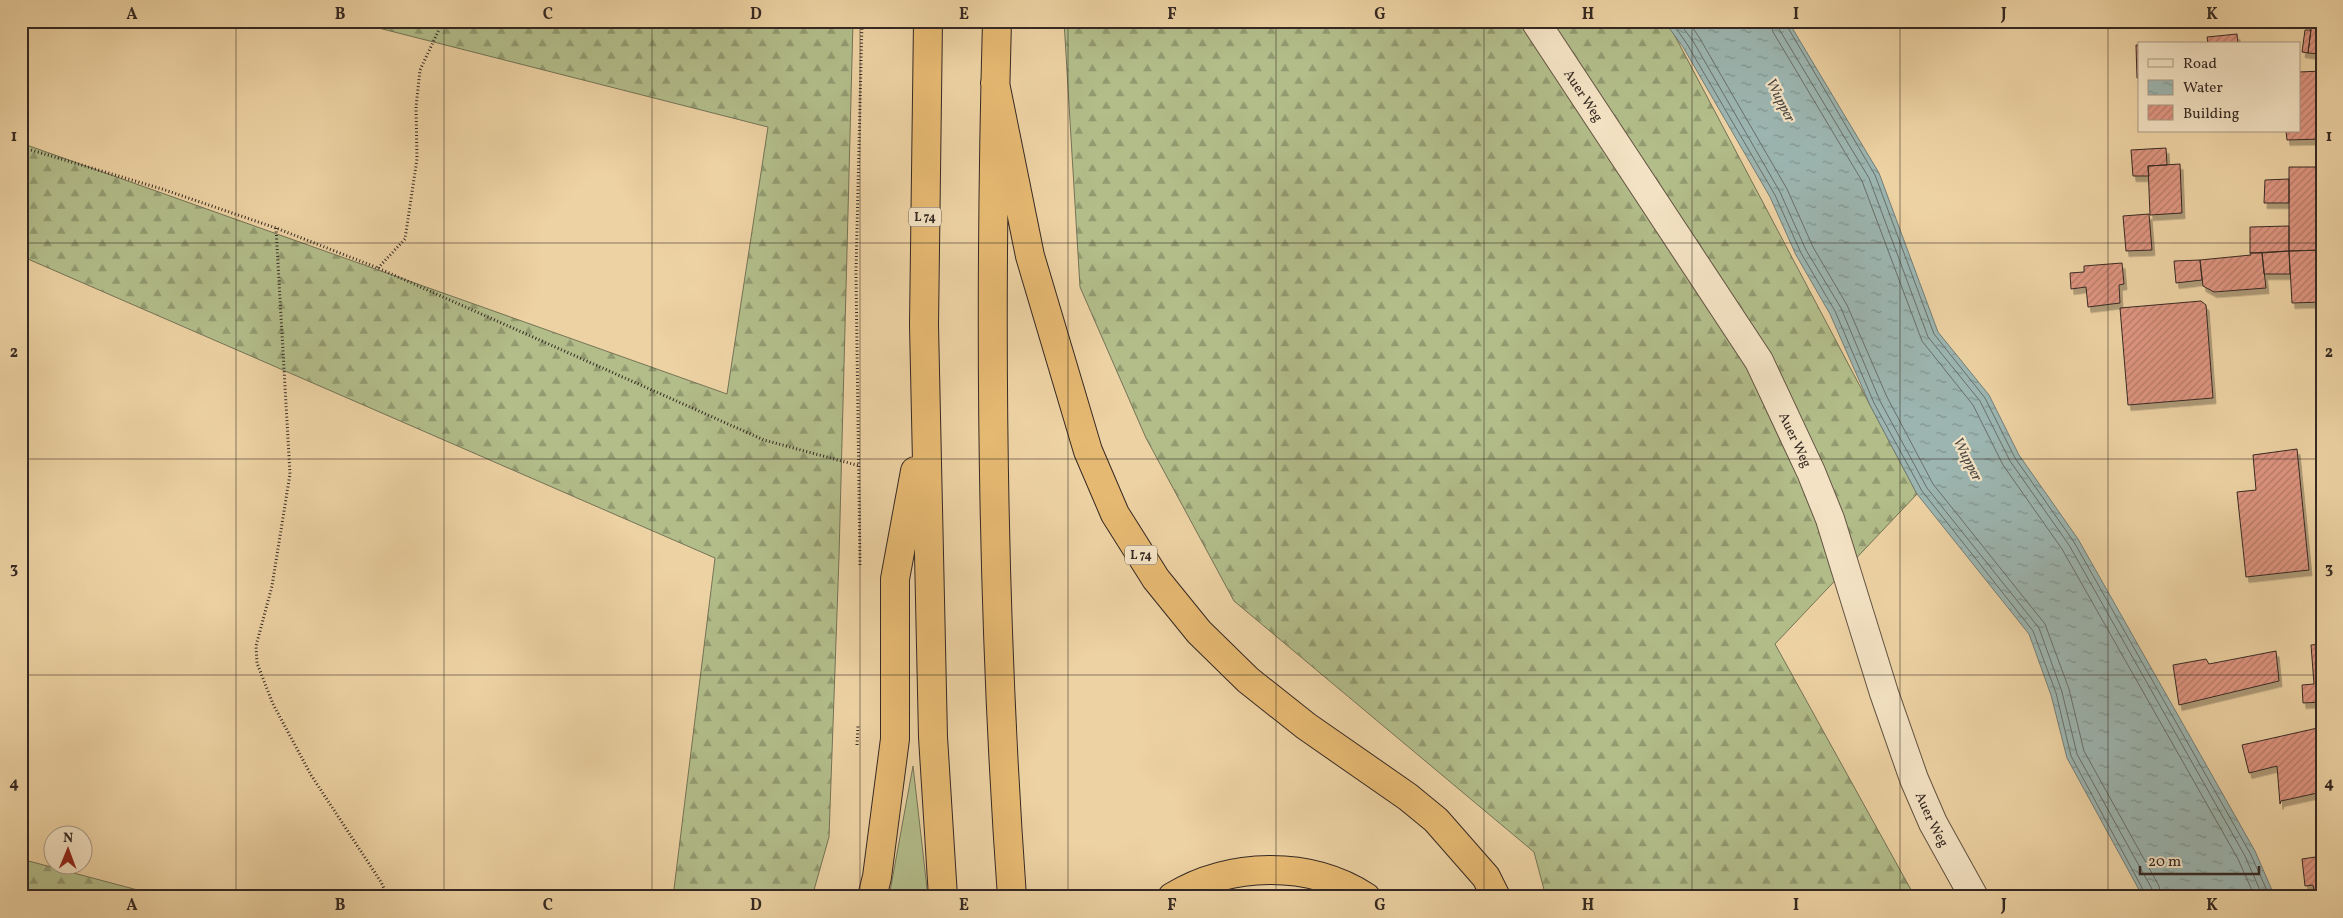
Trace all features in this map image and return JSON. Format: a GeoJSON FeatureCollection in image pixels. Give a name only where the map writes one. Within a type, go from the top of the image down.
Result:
{"type":"FeatureCollection","features":[{"type":"Feature","properties":{"kind":"highway","name":"L 74"},"geometry":{"type":"LineString","coordinates":[[928,21],[924,316],[932,737],[943,897]]}},
{"type":"Feature","properties":{"kind":"highway","name":"L 74"},"geometry":{"type":"LineString","coordinates":[[997,21],[994,422],[1001,737],[1012,897]]}},
{"type":"Feature","properties":{"kind":"highway","name":"L 74"},"geometry":{"type":"LineString","coordinates":[[996,83],[1030,256],[1088,451],[1115,514],[1156,579],[1199,632],[1248,680],[1306,726],[1408,797],[1436,820],[1486,877],[1496,897]]}},
{"type":"Feature","properties":{"kind":"highway","name":"L 74"},"geometry":{"type":"LineString","coordinates":[[872,897],[877,877],[895,739],[895,579],[926,413]]}},
{"type":"Feature","properties":{"kind":"highway"},"geometry":{"type":"LineString","coordinates":[[1172,897],[1198,883],[1217,877],[1241,872],[1278,871],[1293,871],[1326,877],[1350,886],[1366,897]]}},
{"type":"Feature","properties":{"kind":"street","name":"Auer Weg"},"geometry":{"type":"LineString","coordinates":[[1535,21],[1759,360],[1812,472],[1830,519],[1884,692],[1914,779],[1933,823],[1974,897]]}},
{"type":"Feature","properties":{"kind":"path"},"geometry":{"type":"LineString","coordinates":[[378,268],[405,239],[417,159],[416,107],[420,70],[443,21]]}},
{"type":"Feature","properties":{"kind":"path"},"geometry":{"type":"LineString","coordinates":[[860,571],[856,272],[862,21]]}},
{"type":"Feature","properties":{"kind":"path"},"geometry":{"type":"LineString","coordinates":[[21,147],[153,186],[276,228],[378,268],[764,440],[860,466]]}},
{"type":"Feature","properties":{"kind":"path"},"geometry":{"type":"LineString","coordinates":[[276,228],[290,474],[272,586],[256,646],[257,663],[273,704],[310,775],[381,882],[388,897]]}},
{"type":"Feature","properties":{"kind":"path"},"geometry":{"type":"LineString","coordinates":[[856,751],[858,716]]}},
{"type":"Feature","properties":{"kind":"green space"},"geometry":{"type":"Polygon","coordinates":[[[351,21],[853,21],[839,557],[829,837],[812,897],[673,897],[715,558],[21,256],[21,143],[727,394],[768,127],[351,21]]]}},
{"type":"Feature","properties":{"kind":"green space"},"geometry":{"type":"Polygon","coordinates":[[[1064,21],[1667,21],[1917,494],[1775,644],[1915,897],[1546,897],[1534,852],[1234,601],[1146,438],[1080,287],[1064,21]]]}},
{"type":"Feature","properties":{"kind":"green space"},"geometry":{"type":"Polygon","coordinates":[[[913,766],[928,897],[889,897],[913,766]]]}},
{"type":"Feature","properties":{"kind":"green space"},"geometry":{"type":"Polygon","coordinates":[[[21,859],[42,865],[42,876],[85,876],[164,897],[21,897],[21,859]]]}},
{"type":"Feature","properties":{"kind":"water","name":"Wupper"},"geometry":{"type":"Polygon","coordinates":[[[1664,21],[1788,21],[1879,173],[1938,332],[1989,395],[2019,455],[2078,539],[2255,851],[2275,897],[2143,897],[2067,758],[2051,695],[2029,634],[1917,494],[1870,405],[1830,314],[1796,255],[1770,197],[1683,47],[1664,21]]]}},
{"type":"Feature","properties":{"kind":"building"},"geometry":{"type":"Polygon","coordinates":[[[2312,21],[2322,21],[2322,54],[2308,53],[2312,21]]]}},
{"type":"Feature","properties":{"kind":"building"},"geometry":{"type":"Polygon","coordinates":[[[2305,30],[2311,30],[2308,53],[2302,52],[2305,30]]]}},
{"type":"Feature","properties":{"kind":"building"},"geometry":{"type":"Polygon","coordinates":[[[2237,34],[2238,42],[2208,42],[2207,37],[2237,34]]]}},
{"type":"Feature","properties":{"kind":"building"},"geometry":{"type":"Polygon","coordinates":[[[2136,45],[2138,45],[2138,78],[2136,45]]]}},
{"type":"Feature","properties":{"kind":"building"},"geometry":{"type":"Polygon","coordinates":[[[2322,71],[2322,139],[2287,140],[2286,132],[2300,132],[2300,72],[2322,71]]]}},
{"type":"Feature","properties":{"kind":"building"},"geometry":{"type":"Polygon","coordinates":[[[2166,148],[2167,165],[2148,166],[2149,176],[2133,176],[2131,150],[2166,148]]]}},
{"type":"Feature","properties":{"kind":"building"},"geometry":{"type":"Polygon","coordinates":[[[2180,164],[2182,213],[2150,215],[2148,166],[2180,164]]]}},
{"type":"Feature","properties":{"kind":"building"},"geometry":{"type":"Polygon","coordinates":[[[2289,167],[2322,167],[2322,250],[2289,251],[2289,167]]]}},
{"type":"Feature","properties":{"kind":"building"},"geometry":{"type":"Polygon","coordinates":[[[2289,179],[2289,203],[2264,203],[2265,180],[2289,179]]]}},
{"type":"Feature","properties":{"kind":"building"},"geometry":{"type":"Polygon","coordinates":[[[2149,214],[2152,250],[2126,251],[2123,216],[2149,214]]]}},
{"type":"Feature","properties":{"kind":"building"},"geometry":{"type":"Polygon","coordinates":[[[2289,226],[2289,251],[2250,253],[2250,227],[2289,226]]]}},
{"type":"Feature","properties":{"kind":"building"},"geometry":{"type":"Polygon","coordinates":[[[2322,250],[2322,302],[2292,303],[2289,251],[2322,250]]]}},
{"type":"Feature","properties":{"kind":"building"},"geometry":{"type":"Polygon","coordinates":[[[2289,251],[2290,274],[2264,274],[2262,253],[2289,251]]]}},
{"type":"Feature","properties":{"kind":"building"},"geometry":{"type":"Polygon","coordinates":[[[2250,253],[2262,253],[2266,288],[2214,292],[2203,286],[2200,260],[2251,255],[2250,253]]]}},
{"type":"Feature","properties":{"kind":"building"},"geometry":{"type":"Polygon","coordinates":[[[2200,260],[2202,280],[2176,283],[2174,261],[2200,260]]]}},
{"type":"Feature","properties":{"kind":"building"},"geometry":{"type":"Polygon","coordinates":[[[2122,263],[2124,284],[2119,285],[2120,303],[2088,307],[2086,287],[2071,289],[2070,273],[2084,272],[2084,266],[2122,263]]]}},
{"type":"Feature","properties":{"kind":"building"},"geometry":{"type":"Polygon","coordinates":[[[2201,301],[2206,305],[2213,398],[2128,405],[2120,308],[2201,301]]]}},
{"type":"Feature","properties":{"kind":"building"},"geometry":{"type":"Polygon","coordinates":[[[2297,449],[2309,570],[2246,577],[2237,492],[2256,490],[2253,455],[2297,449]]]}},
{"type":"Feature","properties":{"kind":"building"},"geometry":{"type":"Polygon","coordinates":[[[2322,644],[2322,702],[2303,703],[2302,685],[2314,684],[2311,645],[2322,644]]]}},
{"type":"Feature","properties":{"kind":"building"},"geometry":{"type":"Polygon","coordinates":[[[2276,651],[2279,681],[2179,705],[2173,665],[2206,659],[2209,664],[2276,651]]]}},
{"type":"Feature","properties":{"kind":"building"},"geometry":{"type":"Polygon","coordinates":[[[2322,727],[2322,792],[2281,801],[2280,804],[2277,766],[2249,773],[2242,745],[2322,727]]]}},
{"type":"Feature","properties":{"kind":"building"},"geometry":{"type":"Polygon","coordinates":[[[2322,856],[2322,897],[2315,897],[2313,885],[2305,886],[2302,859],[2322,856]]]}}]}
